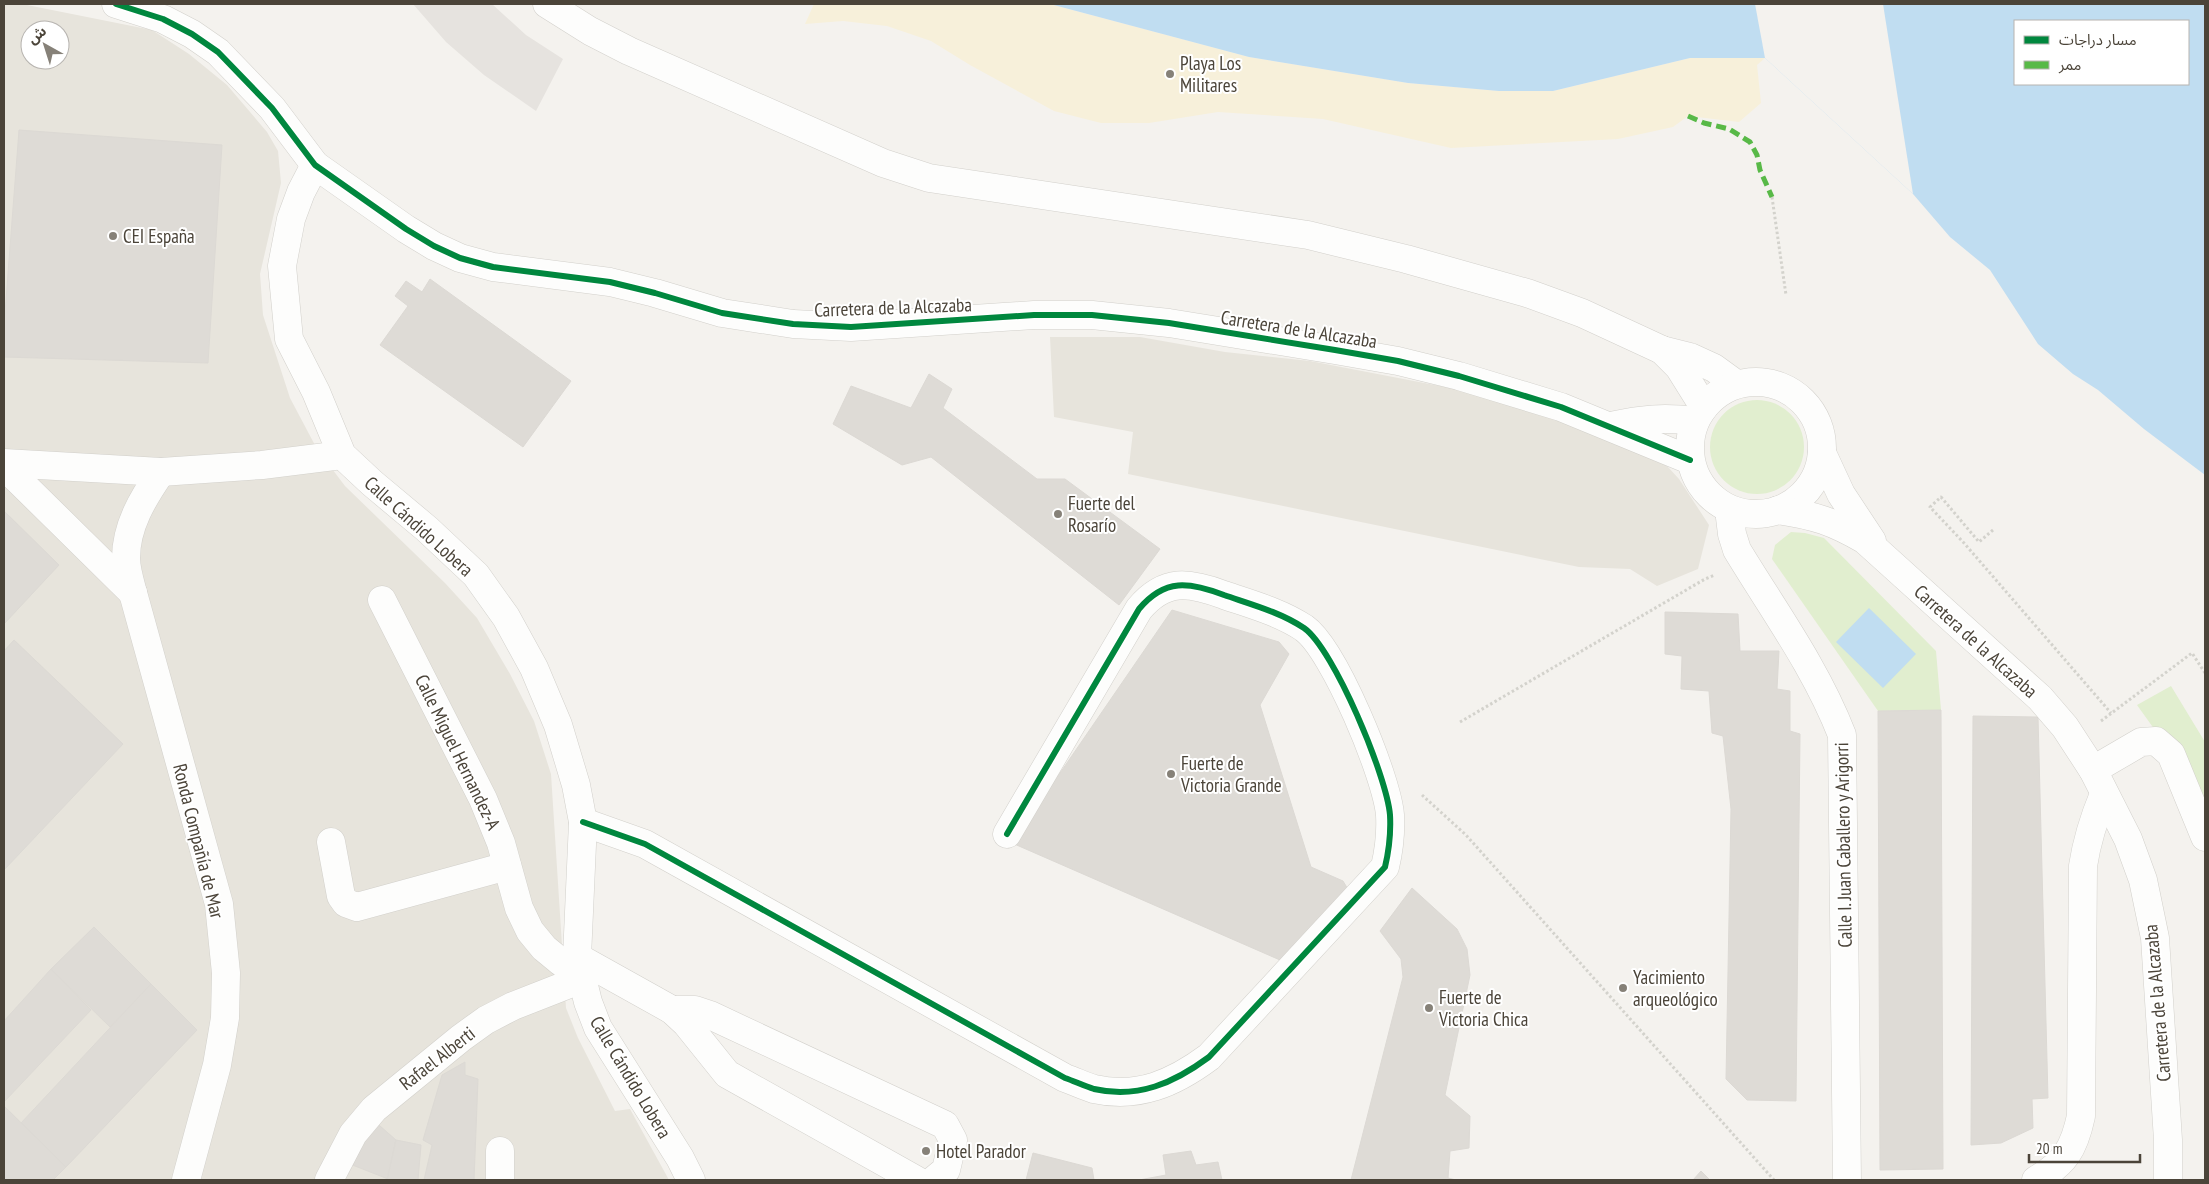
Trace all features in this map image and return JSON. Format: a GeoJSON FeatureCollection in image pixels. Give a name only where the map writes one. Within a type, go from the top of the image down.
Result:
{"type":"FeatureCollection","features":[{"type":"Feature","properties":{"kind":"street","name":"Carretera de la Alcazaba"},"geometry":{"type":"LineString","coordinates":[[116,4],[163,18],[192,34],[218,52],[272,108],[315,165],[406,229],[434,246],[460,258],[493,266],[610,282],[656,293],[722,313],[793,324],[843,326],[1044,315],[1092,315],[1169,324],[1398,360],[1468,378],[1561,407],[1690,460]]}},
{"type":"Feature","properties":{"kind":"street"},"geometry":{"type":"LineString","coordinates":[[547,4],[590,31],[630,51],[884,163],[929,178],[1308,235],[1406,259],[1527,293],[1582,313],[1662,350],[1690,357],[1714,368],[1736,384]]}},
{"type":"Feature","properties":{"kind":"street"},"geometry":{"type":"LineString","coordinates":[[315,165],[301,192],[291,219],[282,266],[285,302],[289,339],[316,392],[342,455]]}},
{"type":"Feature","properties":{"kind":"street"},"geometry":{"type":"LineString","coordinates":[[1662,350],[1679,367],[1700,414]]}},
{"type":"Feature","properties":{"kind":"street"},"geometry":{"type":"LineString","coordinates":[[1756,381],[1776,384],[1798,396],[1813,414],[1821,435],[1822,453],[1818,472],[1808,488],[1795,501],[1778,510],[1762,514],[1729,509],[1711,496],[1698,480],[1690,460],[1691,433],[1700,414],[1719,393],[1736,384],[1756,381]]}},
{"type":"Feature","properties":{"kind":"street"},"geometry":{"type":"LineString","coordinates":[[1611,426],[1639,420],[1700,414]]}},
{"type":"Feature","properties":{"kind":"street","name":"Carretera de la Alcazaba"},"geometry":{"type":"LineString","coordinates":[[1822,453],[1841,494],[1889,561]]}},
{"type":"Feature","properties":{"kind":"street","name":"Ronda Compañía de Mar"},"geometry":{"type":"LineString","coordinates":[[4,465],[161,472],[262,465],[342,455]]}},
{"type":"Feature","properties":{"kind":"street","name":"Calle Cándido Lobera"},"geometry":{"type":"LineString","coordinates":[[342,455],[372,484],[427,529],[476,575],[506,617],[534,668],[558,725],[576,785],[583,822],[580,969],[588,1002],[598,1028],[680,1158],[691,1180]]}},
{"type":"Feature","properties":{"kind":"street","name":"Ronda Compañía de Mar"},"geometry":{"type":"LineString","coordinates":[[4,465],[132,593]]}},
{"type":"Feature","properties":{"kind":"street","name":"Ronda Compañía de Mar"},"geometry":{"type":"LineString","coordinates":[[161,472],[144,498],[127,537],[126,560],[132,593],[219,904],[226,974],[224,1018],[217,1065],[186,1180]]}},
{"type":"Feature","properties":{"kind":"street","name":"Calle I. Juan Caballero y Arigorri"},"geometry":{"type":"LineString","coordinates":[[1729,509],[1732,534],[1737,550],[1813,672],[1830,705],[1842,735],[1847,1180]]}},
{"type":"Feature","properties":{"kind":"street","name":"Carretera de la Alcazaba"},"geometry":{"type":"LineString","coordinates":[[1778,510],[1809,514],[1838,525],[1865,540],[2040,698],[2065,727],[2093,770],[2128,839],[2143,880],[2155,938],[2168,1140],[2168,1180]]}},
{"type":"Feature","properties":{"kind":"street"},"geometry":{"type":"LineString","coordinates":[[583,822],[645,844],[1065,1078],[1094,1089],[1131,1092],[1166,1084],[1190,1072],[1208,1057],[1365,889],[1385,867],[1390,842],[1390,813],[1372,748],[1327,655],[1305,629],[1281,615],[1201,586],[1187,584],[1172,586],[1159,591],[1148,598],[1139,609],[1007,834]]}},
{"type":"Feature","properties":{"kind":"street","name":"Calle Miguel Hernandez-A"},"geometry":{"type":"LineString","coordinates":[[382,600],[493,820],[519,908],[530,931],[544,948],[561,962],[672,1010]]}},
{"type":"Feature","properties":{"kind":"street"},"geometry":{"type":"LineString","coordinates":[[2093,770],[2141,742],[2156,741],[2171,754],[2205,837]]}},
{"type":"Feature","properties":{"kind":"street"},"geometry":{"type":"LineString","coordinates":[[2036,1180],[2055,1169],[2068,1153],[2076,1135],[2080,1116],[2083,866],[2089,833],[2104,794]]}},
{"type":"Feature","properties":{"kind":"street"},"geometry":{"type":"LineString","coordinates":[[331,842],[341,896],[351,906],[357,907],[507,866]]}},
{"type":"Feature","properties":{"kind":"street","name":"Rafael Alberti"},"geometry":{"type":"LineString","coordinates":[[329,1180],[353,1134],[374,1109],[486,1020],[580,969]]}},
{"type":"Feature","properties":{"kind":"street"},"geometry":{"type":"LineString","coordinates":[[672,1010],[686,1023],[726,1074],[916,1180]]}},
{"type":"Feature","properties":{"kind":"street"},"geometry":{"type":"LineString","coordinates":[[672,1010],[695,1010],[710,1015],[945,1125],[953,1140],[946,1170],[934,1180]]}},
{"type":"Feature","properties":{"kind":"street"},"geometry":{"type":"LineString","coordinates":[[500,1151],[500,1180]]}},
{"type":"Feature","properties":{"kind":"path"},"geometry":{"type":"LineString","coordinates":[[1772,197],[1786,295]]}},
{"type":"Feature","properties":{"kind":"path"},"geometry":{"type":"LineString","coordinates":[[1993,530],[1979,542],[1941,497],[1930,507],[1964,543],[2111,713]]}},
{"type":"Feature","properties":{"kind":"path"},"geometry":{"type":"LineString","coordinates":[[1460,722],[1705,579]]}},
{"type":"Feature","properties":{"kind":"path"},"geometry":{"type":"LineString","coordinates":[[2097,724],[2192,653],[2205,673]]}},
{"type":"Feature","properties":{"kind":"path"},"geometry":{"type":"LineString","coordinates":[[1422,795],[1466,835],[1774,1180]]}},
{"type":"Feature","properties":{"kind":"shaded area"},"geometry":{"type":"Polygon","coordinates":[[[4,4],[22,4],[152,30],[189,54],[227,85],[267,132],[278,151],[281,183],[260,274],[263,315],[290,398],[317,449],[345,486],[445,583],[477,618],[510,674],[534,721],[551,774],[566,1008],[578,1038],[615,1111],[630,1109],[669,1180],[4,1180],[4,4]]]}},
{"type":"Feature","properties":{"kind":"shaded area"},"geometry":{"type":"Polygon","coordinates":[[[413,4],[492,4],[526,35],[563,59],[536,111],[484,75],[446,42],[413,4]]]}},
{"type":"Feature","properties":{"kind":"shaded area"},"geometry":{"type":"Polygon","coordinates":[[[1050,337],[1140,337],[1225,352],[1310,361],[1471,392],[1535,414],[1600,432],[1656,454],[1679,479],[1709,525],[1698,569],[1657,586],[1630,569],[1579,567],[1128,474],[1133,432],[1054,417],[1050,337]]]}},
{"type":"Feature","properties":{"kind":"green space"},"geometry":{"type":"Polygon","coordinates":[[[1757,400],[1775,404],[1790,414],[1800,429],[1804,447],[1800,465],[1790,480],[1775,490],[1757,494],[1739,490],[1724,480],[1714,465],[1710,447],[1714,429],[1724,414],[1739,404],[1757,400]]]}},
{"type":"Feature","properties":{"kind":"green space"},"geometry":{"type":"Polygon","coordinates":[[[1791,532],[1805,533],[1824,538],[1936,651],[1941,710],[1878,711],[1772,559],[1775,545],[1791,532]]]}},
{"type":"Feature","properties":{"kind":"green space"},"geometry":{"type":"Polygon","coordinates":[[[2171,686],[2205,742],[2205,823],[2180,765],[2137,705],[2171,686]]]}},
{"type":"Feature","properties":{"kind":"sand","name":"Playa Los Militares"},"geometry":{"type":"Polygon","coordinates":[[[814,4],[1050,4],[1249,57],[1408,83],[1499,91],[1553,91],[1690,58],[1765,58],[1757,65],[1761,103],[1739,122],[1688,116],[1673,127],[1618,139],[1451,148],[1323,119],[1218,112],[1149,123],[1101,123],[1054,111],[970,65],[931,41],[887,26],[843,21],[805,24],[814,4]]]}},
{"type":"Feature","properties":{"kind":"water"},"geometry":{"type":"Polygon","coordinates":[[[1050,4],[2205,4],[2205,475],[2144,429],[2098,390],[2073,374],[2038,344],[1990,270],[1950,237],[1913,194],[1765,58],[1690,58],[1553,91],[1499,91],[1408,83],[1249,57],[1050,4]]]}},
{"type":"Feature","properties":{"kind":"water"},"geometry":{"type":"Polygon","coordinates":[[[1869,608],[1916,654],[1883,688],[1836,642],[1869,608]]]}},
{"type":"Feature","properties":{"kind":"pier"},"geometry":{"type":"Polygon","coordinates":[[[1755,4],[1883,4],[1913,194],[1765,58],[1755,4]]]}},
{"type":"Feature","properties":{"kind":"building","name":"CEI España"},"geometry":{"type":"Polygon","coordinates":[[[19,130],[222,145],[208,363],[4,357],[4,326],[19,130]]]}},
{"type":"Feature","properties":{"kind":"building"},"geometry":{"type":"Polygon","coordinates":[[[430,279],[571,381],[523,447],[380,345],[408,306],[395,296],[406,281],[422,292],[430,279]]]}},
{"type":"Feature","properties":{"kind":"building","name":"Fuerte del Rosarío"},"geometry":{"type":"Polygon","coordinates":[[[929,374],[952,389],[943,408],[1037,479],[1065,479],[1160,549],[1119,605],[931,457],[902,465],[833,424],[851,386],[911,408],[929,374]]]}},
{"type":"Feature","properties":{"kind":"building"},"geometry":{"type":"Polygon","coordinates":[[[4,511],[59,565],[4,624],[4,511]]]}},
{"type":"Feature","properties":{"kind":"building","name":"Fuerte de Victoria Grande"},"geometry":{"type":"Polygon","coordinates":[[[1172,610],[1279,642],[1289,654],[1260,705],[1311,867],[1343,881],[1349,891],[1280,960],[1012,843],[1172,610]]]}},
{"type":"Feature","properties":{"kind":"building"},"geometry":{"type":"Polygon","coordinates":[[[1665,612],[1738,614],[1740,651],[1779,651],[1777,689],[1790,691],[1790,731],[1800,734],[1796,1101],[1747,1100],[1726,1079],[1731,809],[1723,736],[1712,733],[1709,691],[1681,689],[1682,656],[1665,654],[1665,612]]]}},
{"type":"Feature","properties":{"kind":"building"},"geometry":{"type":"Polygon","coordinates":[[[14,640],[123,744],[4,870],[4,651],[14,640]]]}},
{"type":"Feature","properties":{"kind":"building"},"geometry":{"type":"Polygon","coordinates":[[[1941,710],[1943,1169],[1880,1170],[1878,711],[1941,710]]]}},
{"type":"Feature","properties":{"kind":"building"},"geometry":{"type":"Polygon","coordinates":[[[1973,716],[2038,717],[2048,1098],[2032,1099],[2033,1128],[2001,1143],[1971,1145],[1973,716]]]}},
{"type":"Feature","properties":{"kind":"building","name":"Fuerte de Victoria Chica"},"geometry":{"type":"Polygon","coordinates":[[[1412,888],[1457,929],[1467,949],[1470,975],[1445,1095],[1470,1116],[1469,1148],[1450,1151],[1448,1178],[1456,1180],[1351,1180],[1403,977],[1401,959],[1380,931],[1412,888]]]}},
{"type":"Feature","properties":{"kind":"building"},"geometry":{"type":"Polygon","coordinates":[[[94,927],[151,984],[110,1027],[51,969],[94,927]]]}},
{"type":"Feature","properties":{"kind":"building"},"geometry":{"type":"Polygon","coordinates":[[[51,969],[91,1010],[4,1102],[4,1021],[51,969]]]}},
{"type":"Feature","properties":{"kind":"building"},"geometry":{"type":"Polygon","coordinates":[[[151,984],[197,1030],[66,1167],[21,1123],[151,984]]]}},
{"type":"Feature","properties":{"kind":"building"},"geometry":{"type":"Polygon","coordinates":[[[465,1062],[465,1075],[478,1079],[474,1180],[424,1180],[432,1145],[423,1140],[442,1075],[465,1062]]]}},
{"type":"Feature","properties":{"kind":"building"},"geometry":{"type":"Polygon","coordinates":[[[4,1106],[66,1167],[53,1180],[4,1180],[4,1106]]]}},
{"type":"Feature","properties":{"kind":"building"},"geometry":{"type":"Polygon","coordinates":[[[372,1119],[396,1140],[388,1179],[350,1164],[372,1119]]]}},
{"type":"Feature","properties":{"kind":"building"},"geometry":{"type":"Polygon","coordinates":[[[396,1140],[421,1145],[418,1180],[387,1180],[396,1140]]]}},
{"type":"Feature","properties":{"kind":"building"},"geometry":{"type":"Polygon","coordinates":[[[1191,1151],[1196,1165],[1218,1162],[1222,1180],[1139,1180],[1166,1175],[1163,1155],[1191,1151]]]}},
{"type":"Feature","properties":{"kind":"building"},"geometry":{"type":"Polygon","coordinates":[[[1033,1153],[1092,1168],[1094,1180],[1026,1180],[1033,1153]]]}},
{"type":"Feature","properties":{"kind":"building"},"geometry":{"type":"Polygon","coordinates":[[[1701,1171],[1710,1180],[1693,1180],[1701,1171]]]}},
{"type":"Feature","properties":{"kind":"marked path"},"geometry":{"type":"LineString","coordinates":[[1688,116],[1704,123],[1729,129],[1750,142],[1757,155],[1760,170],[1772,197]]}},
{"type":"Feature","properties":{"kind":"cycle path"},"geometry":{"type":"LineString","coordinates":[[116,4],[163,19],[192,34],[218,52],[272,108],[315,165],[406,229],[434,246],[460,258],[493,267],[610,282],[722,313],[793,324],[851,327],[1034,315],[1092,315],[1169,323],[1335,350],[1398,361],[1459,376],[1561,407],[1690,460]]}},
{"type":"Feature","properties":{"kind":"cycle path"},"geometry":{"type":"LineString","coordinates":[[583,822],[645,844],[1065,1078],[1094,1089],[1126,1092],[1140,1090],[1169,1081],[1209,1057],[1385,867],[1388,854],[1390,815],[1380,773],[1344,686],[1330,661],[1304,628],[1295,622],[1254,605],[1200,587],[1178,586],[1158,592],[1139,609],[1007,834]]}},
{"type":"Feature","properties":{"kind":"place","name":"Playa Los Militares"},"geometry":{"type":"Point","coordinates":[1170,74]}},
{"type":"Feature","properties":{"kind":"place","name":"CEI España"},"geometry":{"type":"Point","coordinates":[113,236]}},
{"type":"Feature","properties":{"kind":"place","name":"Fuerte del Rosarío"},"geometry":{"type":"Point","coordinates":[1058,514]}},
{"type":"Feature","properties":{"kind":"place","name":"Fuerte de Victoria Grande"},"geometry":{"type":"Point","coordinates":[1171,774]}},
{"type":"Feature","properties":{"kind":"place","name":"Yacimiento arqueológico"},"geometry":{"type":"Point","coordinates":[1623,988]}},
{"type":"Feature","properties":{"kind":"place","name":"Fuerte de Victoria Chica"},"geometry":{"type":"Point","coordinates":[1429,1008]}},
{"type":"Feature","properties":{"kind":"place","name":"Hotel Parador"},"geometry":{"type":"Point","coordinates":[926,1151]}}]}
